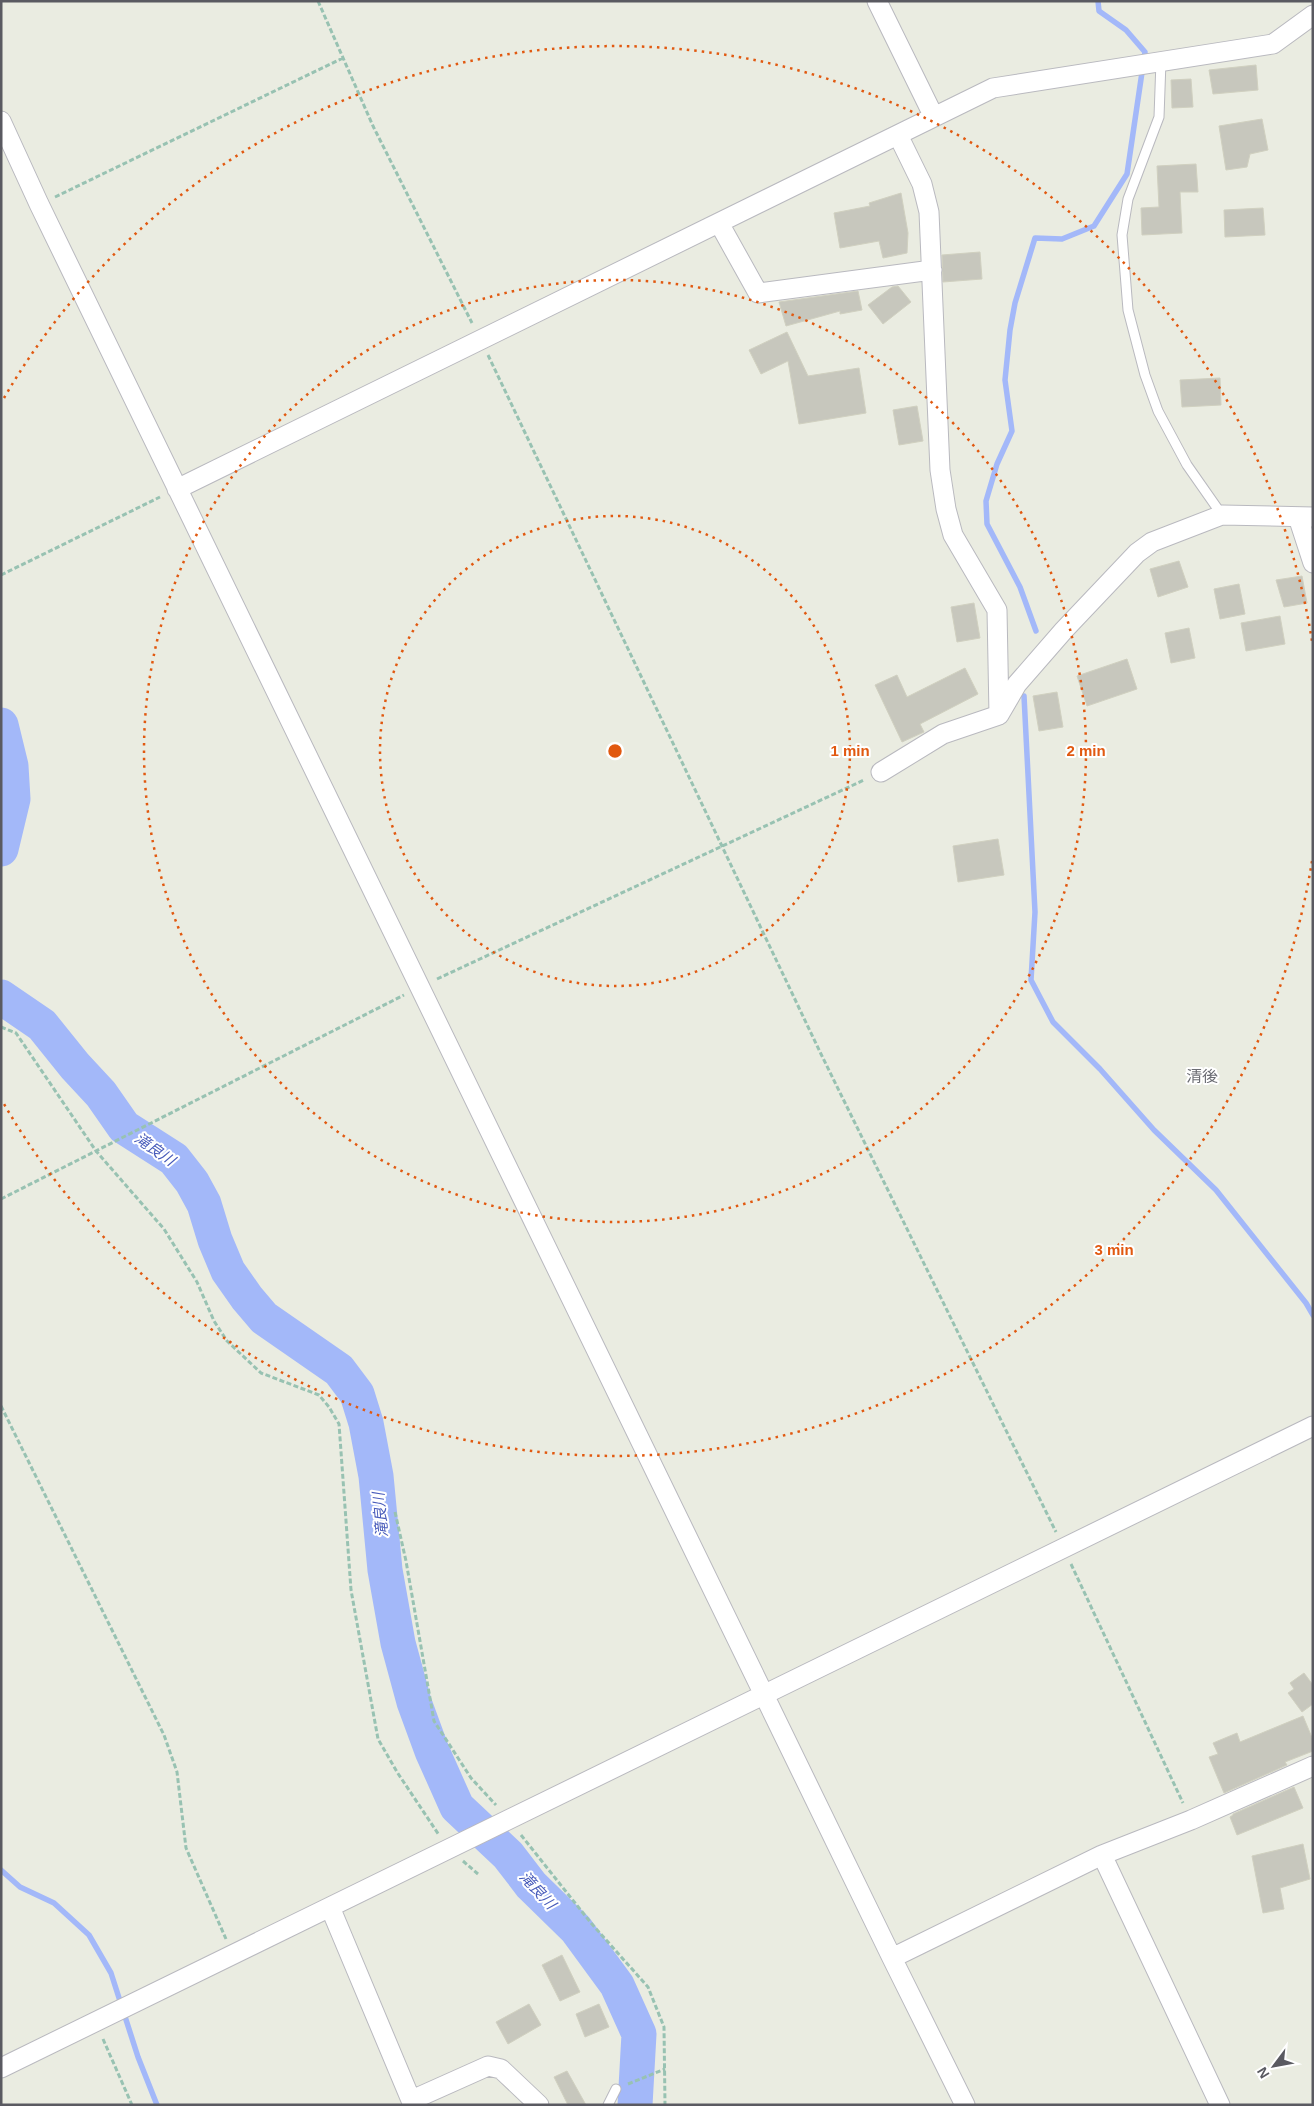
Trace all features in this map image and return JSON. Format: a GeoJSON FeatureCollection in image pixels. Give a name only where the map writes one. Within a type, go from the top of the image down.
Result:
{"type":"FeatureCollection","features":[{"type":"Feature","properties":{"kind":"street"},"geometry":{"type":"LineString","coordinates":[[877,1],[934,117]]}},
{"type":"Feature","properties":{"kind":"street"},"geometry":{"type":"LineString","coordinates":[[177,488],[993,88],[1273,44],[1313,14]]}},
{"type":"Feature","properties":{"kind":"street"},"geometry":{"type":"LineString","coordinates":[[1,121],[39,204],[965,2105]]}},
{"type":"Feature","properties":{"kind":"street"},"geometry":{"type":"LineString","coordinates":[[898,135],[922,184],[929,212],[940,470],[946,509],[953,535],[997,610],[999,715]]}},
{"type":"Feature","properties":{"kind":"street"},"geometry":{"type":"LineString","coordinates":[[719,223],[758,293],[932,270]]}},
{"type":"Feature","properties":{"kind":"street"},"geometry":{"type":"LineString","coordinates":[[880,772],[942,734],[999,715],[1017,684],[1064,630],[1137,553],[1152,542],[1222,516],[1306,517],[1313,563]]}},
{"type":"Feature","properties":{"kind":"street"},"geometry":{"type":"LineString","coordinates":[[1,2068],[234,1956],[453,1846],[502,1824],[1313,1426]]}},
{"type":"Feature","properties":{"kind":"street"},"geometry":{"type":"LineString","coordinates":[[892,1958],[1102,1855],[1191,1820],[1313,1766]]}},
{"type":"Feature","properties":{"kind":"street"},"geometry":{"type":"LineString","coordinates":[[1102,1855],[1220,2105]]}},
{"type":"Feature","properties":{"kind":"street"},"geometry":{"type":"LineString","coordinates":[[330,1907],[413,2102],[488,2066],[501,2069],[539,2105]]}},
{"type":"Feature","properties":{"kind":"lane"},"geometry":{"type":"LineString","coordinates":[[1161,61],[1159,117],[1128,199],[1122,235],[1128,310],[1145,375],[1158,411],[1187,464],[1222,516]]}},
{"type":"Feature","properties":{"kind":"lane"},"geometry":{"type":"LineString","coordinates":[[608,2105],[616,2089]]}},
{"type":"Feature","properties":{"kind":"path"},"geometry":{"type":"LineString","coordinates":[[318,1],[373,126],[480,340],[821,1054],[1064,1548],[1191,1820]]}},
{"type":"Feature","properties":{"kind":"path"},"geometry":{"type":"LineString","coordinates":[[39,204],[343,58]]}},
{"type":"Feature","properties":{"kind":"path"},"geometry":{"type":"LineString","coordinates":[[1,575],[177,488]]}},
{"type":"Feature","properties":{"kind":"path"},"geometry":{"type":"LineString","coordinates":[[1,1198],[420,987],[880,772]]}},
{"type":"Feature","properties":{"kind":"path"},"geometry":{"type":"LineString","coordinates":[[1,1027],[16,1033],[96,1151],[164,1229],[197,1282],[214,1321],[227,1341],[260,1374],[319,1395],[339,1424],[351,1590],[378,1738],[397,1772],[453,1846],[478,1874]]}},
{"type":"Feature","properties":{"kind":"path"},"geometry":{"type":"LineString","coordinates":[[1,1406],[164,1735],[177,1772],[186,1848],[234,1956]]}},
{"type":"Feature","properties":{"kind":"path"},"geometry":{"type":"LineString","coordinates":[[104,2017],[132,2105]]}},
{"type":"Feature","properties":{"kind":"path"},"geometry":{"type":"LineString","coordinates":[[616,2089],[665,2069]]}},
{"type":"Feature","properties":{"kind":"building"},"geometry":{"type":"Polygon","coordinates":[[[1256,65],[1258,90],[1213,94],[1209,70],[1256,65]]]}},
{"type":"Feature","properties":{"kind":"building"},"geometry":{"type":"Polygon","coordinates":[[[1191,79],[1193,107],[1172,108],[1171,80],[1191,79]]]}},
{"type":"Feature","properties":{"kind":"building"},"geometry":{"type":"Polygon","coordinates":[[[1262,119],[1268,150],[1250,154],[1247,167],[1226,170],[1219,126],[1262,119]]]}},
{"type":"Feature","properties":{"kind":"building"},"geometry":{"type":"Polygon","coordinates":[[[1196,164],[1198,192],[1180,192],[1182,233],[1142,235],[1141,208],[1159,207],[1157,166],[1196,164]]]}},
{"type":"Feature","properties":{"kind":"building"},"geometry":{"type":"Polygon","coordinates":[[[901,193],[908,233],[907,253],[883,258],[879,241],[840,248],[834,213],[870,206],[869,203],[901,193]]]}},
{"type":"Feature","properties":{"kind":"building"},"geometry":{"type":"Polygon","coordinates":[[[1263,208],[1265,235],[1225,237],[1224,210],[1263,208]]]}},
{"type":"Feature","properties":{"kind":"building"},"geometry":{"type":"Polygon","coordinates":[[[980,252],[982,279],[943,282],[942,255],[980,252]]]}},
{"type":"Feature","properties":{"kind":"building"},"geometry":{"type":"Polygon","coordinates":[[[898,286],[911,302],[883,324],[868,305],[892,287],[898,286]]]}},
{"type":"Feature","properties":{"kind":"building"},"geometry":{"type":"Polygon","coordinates":[[[858,291],[862,310],[840,314],[840,311],[786,326],[779,302],[858,291]]]}},
{"type":"Feature","properties":{"kind":"building"},"geometry":{"type":"Polygon","coordinates":[[[787,332],[808,376],[859,368],[866,413],[799,424],[788,361],[761,374],[749,350],[787,332]]]}},
{"type":"Feature","properties":{"kind":"building"},"geometry":{"type":"Polygon","coordinates":[[[1220,378],[1221,405],[1182,407],[1180,380],[1220,378]]]}},
{"type":"Feature","properties":{"kind":"building"},"geometry":{"type":"Polygon","coordinates":[[[917,406],[923,441],[899,445],[893,410],[917,406]]]}},
{"type":"Feature","properties":{"kind":"building"},"geometry":{"type":"Polygon","coordinates":[[[1179,561],[1188,587],[1158,597],[1150,569],[1179,561]]]}},
{"type":"Feature","properties":{"kind":"building"},"geometry":{"type":"Polygon","coordinates":[[[1302,576],[1307,603],[1284,607],[1276,580],[1302,576]]]}},
{"type":"Feature","properties":{"kind":"building"},"geometry":{"type":"Polygon","coordinates":[[[1239,584],[1245,614],[1220,619],[1214,589],[1239,584]]]}},
{"type":"Feature","properties":{"kind":"building"},"geometry":{"type":"Polygon","coordinates":[[[974,603],[980,638],[957,642],[951,607],[974,603]]]}},
{"type":"Feature","properties":{"kind":"building"},"geometry":{"type":"Polygon","coordinates":[[[1280,616],[1285,644],[1246,651],[1241,623],[1280,616]]]}},
{"type":"Feature","properties":{"kind":"building"},"geometry":{"type":"Polygon","coordinates":[[[1189,628],[1195,658],[1171,663],[1165,633],[1189,628]]]}},
{"type":"Feature","properties":{"kind":"building"},"geometry":{"type":"Polygon","coordinates":[[[1127,659],[1137,689],[1087,706],[1077,676],[1127,659]]]}},
{"type":"Feature","properties":{"kind":"building"},"geometry":{"type":"Polygon","coordinates":[[[965,668],[978,694],[920,724],[924,732],[902,742],[875,685],[897,675],[907,697],[965,668]]]}},
{"type":"Feature","properties":{"kind":"building"},"geometry":{"type":"Polygon","coordinates":[[[1057,692],[1063,727],[1039,731],[1033,696],[1057,692]]]}},
{"type":"Feature","properties":{"kind":"building"},"geometry":{"type":"Polygon","coordinates":[[[998,839],[1004,875],[958,882],[953,846],[998,839]]]}},
{"type":"Feature","properties":{"kind":"building"},"geometry":{"type":"Polygon","coordinates":[[[1304,1673],[1313,1685],[1313,1704],[1302,1712],[1288,1693],[1294,1689],[1290,1683],[1304,1673]]]}},
{"type":"Feature","properties":{"kind":"building"},"geometry":{"type":"Polygon","coordinates":[[[1303,1716],[1313,1740],[1313,1751],[1285,1762],[1287,1765],[1224,1793],[1209,1757],[1218,1754],[1213,1743],[1237,1733],[1240,1742],[1303,1716]]]}},
{"type":"Feature","properties":{"kind":"building"},"geometry":{"type":"Polygon","coordinates":[[[1294,1787],[1303,1808],[1237,1835],[1230,1817],[1233,1814],[1294,1787]]]}},
{"type":"Feature","properties":{"kind":"building"},"geometry":{"type":"Polygon","coordinates":[[[1303,1844],[1310,1879],[1280,1888],[1284,1909],[1263,1913],[1252,1856],[1303,1844]]]}},
{"type":"Feature","properties":{"kind":"building"},"geometry":{"type":"Polygon","coordinates":[[[562,1955],[580,1992],[560,2001],[542,1965],[562,1955]]]}},
{"type":"Feature","properties":{"kind":"building"},"geometry":{"type":"Polygon","coordinates":[[[529,2004],[541,2025],[508,2044],[496,2022],[529,2004]]]}},
{"type":"Feature","properties":{"kind":"building"},"geometry":{"type":"Polygon","coordinates":[[[599,2004],[609,2027],[585,2037],[576,2014],[599,2004]]]}},
{"type":"Feature","properties":{"kind":"building"},"geometry":{"type":"Polygon","coordinates":[[[567,2071],[586,2105],[568,2105],[554,2077],[567,2071]]]}},
{"type":"Feature","properties":{"kind":"waterway"},"geometry":{"type":"LineString","coordinates":[[1036,631],[1020,587],[987,524],[986,501],[997,464],[1012,431],[1005,380],[1010,330],[1015,303],[1035,238],[1062,239],[1094,226],[1127,174],[1145,52],[1126,30],[1099,11],[1098,1]]}},
{"type":"Feature","properties":{"kind":"waterway"},"geometry":{"type":"LineString","coordinates":[[1024,696],[1035,912],[1031,980],[1053,1022],[1100,1069],[1154,1130],[1216,1190],[1306,1303],[1313,1315]]}},
{"type":"Feature","properties":{"kind":"waterway","name":"滝良川"},"geometry":{"type":"LineString","coordinates":[[1,725],[11,766],[13,799],[1,849]]}},
{"type":"Feature","properties":{"kind":"waterway","name":"滝良川"},"geometry":{"type":"LineString","coordinates":[[1,997],[42,1025],[75,1066],[101,1094],[124,1127],[174,1159],[192,1182],[204,1204],[215,1240],[228,1271],[247,1298],[264,1318],[339,1370],[357,1394],[366,1423],[376,1476],[385,1570],[398,1643],[414,1702],[432,1751],[457,1807],[508,1855],[531,1885],[576,1929],[617,1985],[639,2034],[635,2105]]}},
{"type":"Feature","properties":{"kind":"waterway"},"geometry":{"type":"LineString","coordinates":[[1,1870],[20,1887],[54,1903],[89,1935],[111,1973],[138,2057],[157,2105]]}},
{"type":"Feature","properties":{"kind":"district","name":"清後"},"geometry":{"type":"Point","coordinates":[1202,1076]}}]}
